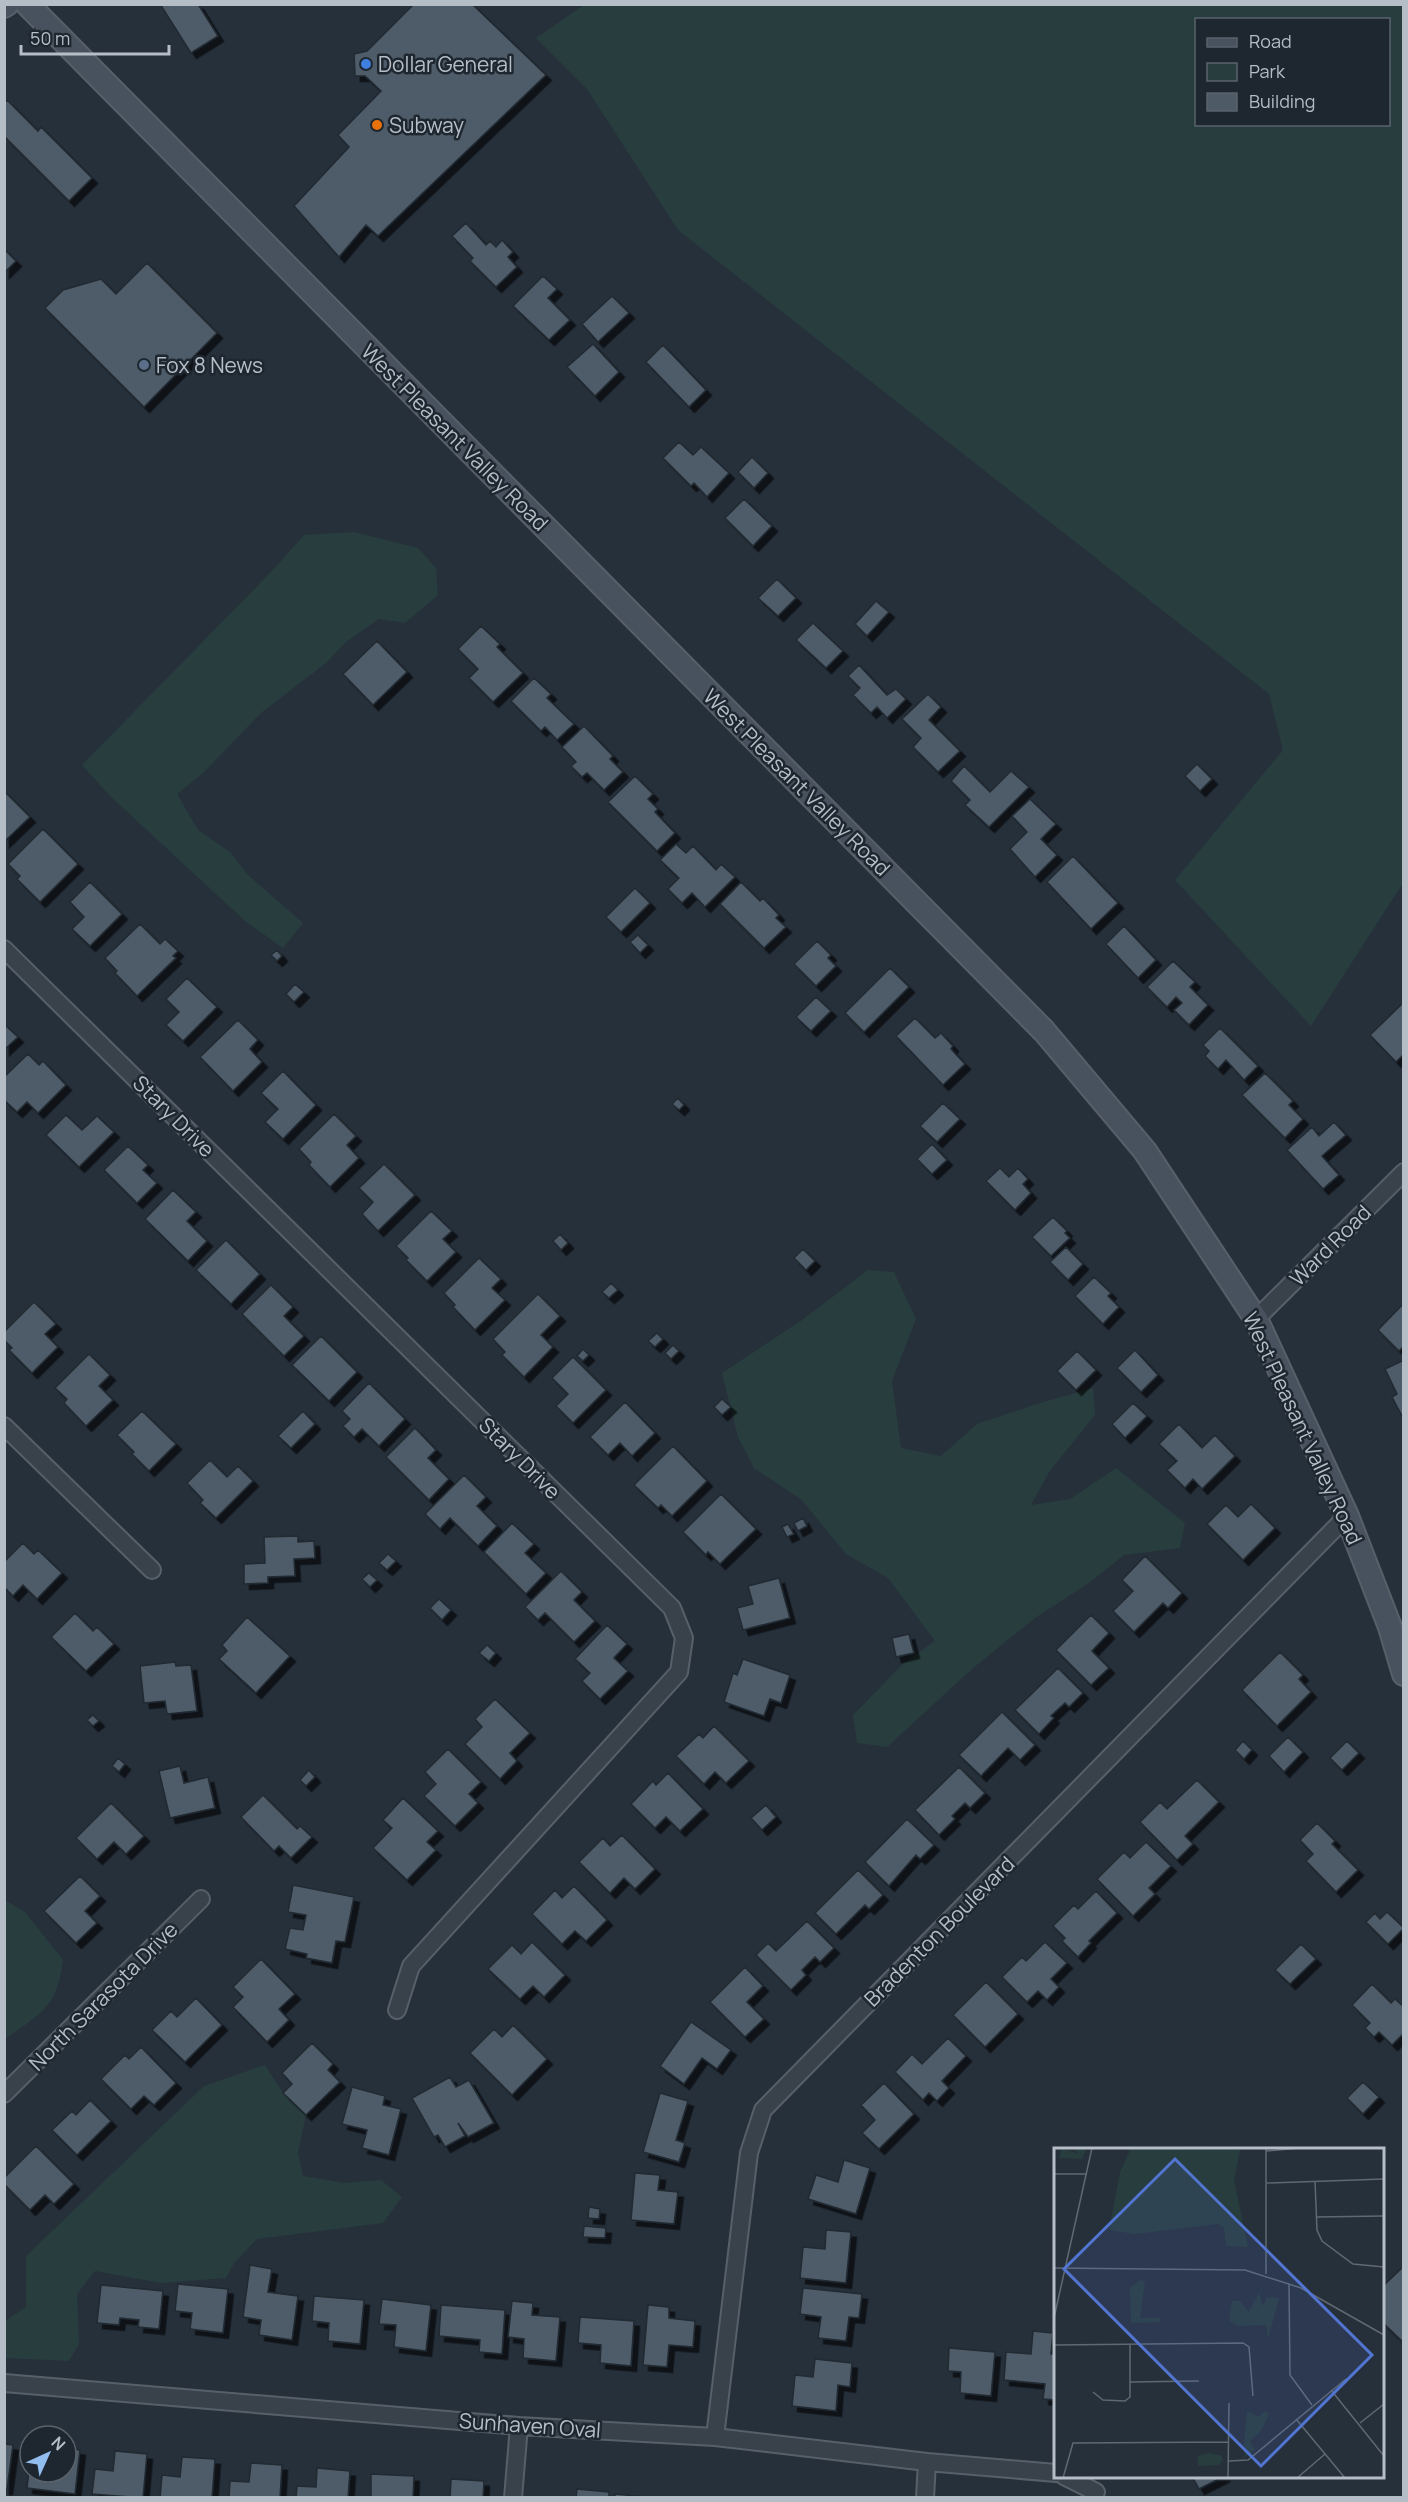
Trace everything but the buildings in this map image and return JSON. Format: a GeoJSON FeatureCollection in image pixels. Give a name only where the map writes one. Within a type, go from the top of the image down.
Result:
{"type":"FeatureCollection","features":[{"type":"Feature","properties":{"kind":"main road","name":"West Pleasant Valley Road"},"geometry":{"type":"LineString","coordinates":[[27,4],[1044,1031],[1144,1151],[1256,1319],[1347,1516],[1390,1627],[1404,1674]]}},
{"type":"Feature","properties":{"kind":"street","name":"Stary Drive"},"geometry":{"type":"LineString","coordinates":[[4,949],[672,1608],[684,1638],[679,1672],[411,1966],[397,2010]]}},
{"type":"Feature","properties":{"kind":"street","name":"Ward Road"},"geometry":{"type":"LineString","coordinates":[[1256,1319],[1404,1172]]}},
{"type":"Feature","properties":{"kind":"street"},"geometry":{"type":"LineString","coordinates":[[4,1426],[152,1570]]}},
{"type":"Feature","properties":{"kind":"street","name":"Bradenton Boulevard"},"geometry":{"type":"LineString","coordinates":[[715,2436],[748,2153],[763,2110],[1347,1516]]}},
{"type":"Feature","properties":{"kind":"street","name":"North Sarasota Drive"},"geometry":{"type":"LineString","coordinates":[[4,2094],[201,1899]]}},
{"type":"Feature","properties":{"kind":"street","name":"Sunhaven Oval"},"geometry":{"type":"LineString","coordinates":[[4,2383],[519,2426],[715,2436],[927,2462],[1054,2473]]}},
{"type":"Feature","properties":{"kind":"street"},"geometry":{"type":"LineString","coordinates":[[513,2498],[519,2426]]}},
{"type":"Feature","properties":{"kind":"street"},"geometry":{"type":"LineString","coordinates":[[925,2498],[927,2462]]}},
{"type":"Feature","properties":{"kind":"street"},"geometry":{"type":"LineString","coordinates":[[1068,2478],[1096,2492]]}},
{"type":"Feature","properties":{"kind":"green space"},"geometry":{"type":"Polygon","coordinates":[[[584,5],[1403,5],[1403,883],[1311,1026],[1175,880],[1283,750],[1269,694],[678,230],[587,89],[536,38],[584,5]]]}},
{"type":"Feature","properties":{"kind":"green space"},"geometry":{"type":"Polygon","coordinates":[[[354,532],[418,548],[436,568],[438,595],[405,623],[379,619],[346,642],[326,663],[261,713],[203,773],[177,794],[198,830],[230,852],[247,874],[303,923],[283,948],[245,921],[109,795],[82,765],[271,572],[304,535],[354,532]]]}},
{"type":"Feature","properties":{"kind":"green space"},"geometry":{"type":"Polygon","coordinates":[[[868,1270],[894,1272],[916,1319],[892,1381],[901,1448],[941,1456],[977,1424],[1093,1388],[1095,1415],[1049,1472],[1031,1505],[1070,1499],[1116,1468],[1185,1523],[1180,1548],[1124,1555],[1089,1583],[1035,1618],[972,1669],[887,1747],[857,1743],[853,1715],[904,1663],[935,1641],[888,1578],[846,1554],[802,1500],[754,1468],[738,1437],[722,1373],[802,1320],[868,1270]]]}},
{"type":"Feature","properties":{"kind":"green space"},"geometry":{"type":"Polygon","coordinates":[[[5,1900],[25,1912],[63,1960],[57,1989],[52,1999],[38,2015],[5,2039],[5,1900]]]}},
{"type":"Feature","properties":{"kind":"green space"},"geometry":{"type":"Polygon","coordinates":[[[265,2065],[283,2093],[306,2115],[298,2153],[303,2176],[344,2183],[381,2180],[402,2197],[383,2223],[257,2239],[234,2263],[226,2278],[161,2283],[95,2271],[77,2294],[79,2344],[69,2361],[5,2358],[5,2321],[26,2307],[26,2256],[204,2086],[265,2065]]]}},
{"type":"Feature","properties":{"kind":"place","name":"Dollar General"},"geometry":{"type":"Point","coordinates":[366,64]}},
{"type":"Feature","properties":{"kind":"place","name":"Subway"},"geometry":{"type":"Point","coordinates":[377,125]}},
{"type":"Feature","properties":{"kind":"place","name":"Fox 8 News"},"geometry":{"type":"Point","coordinates":[144,365]}}]}
